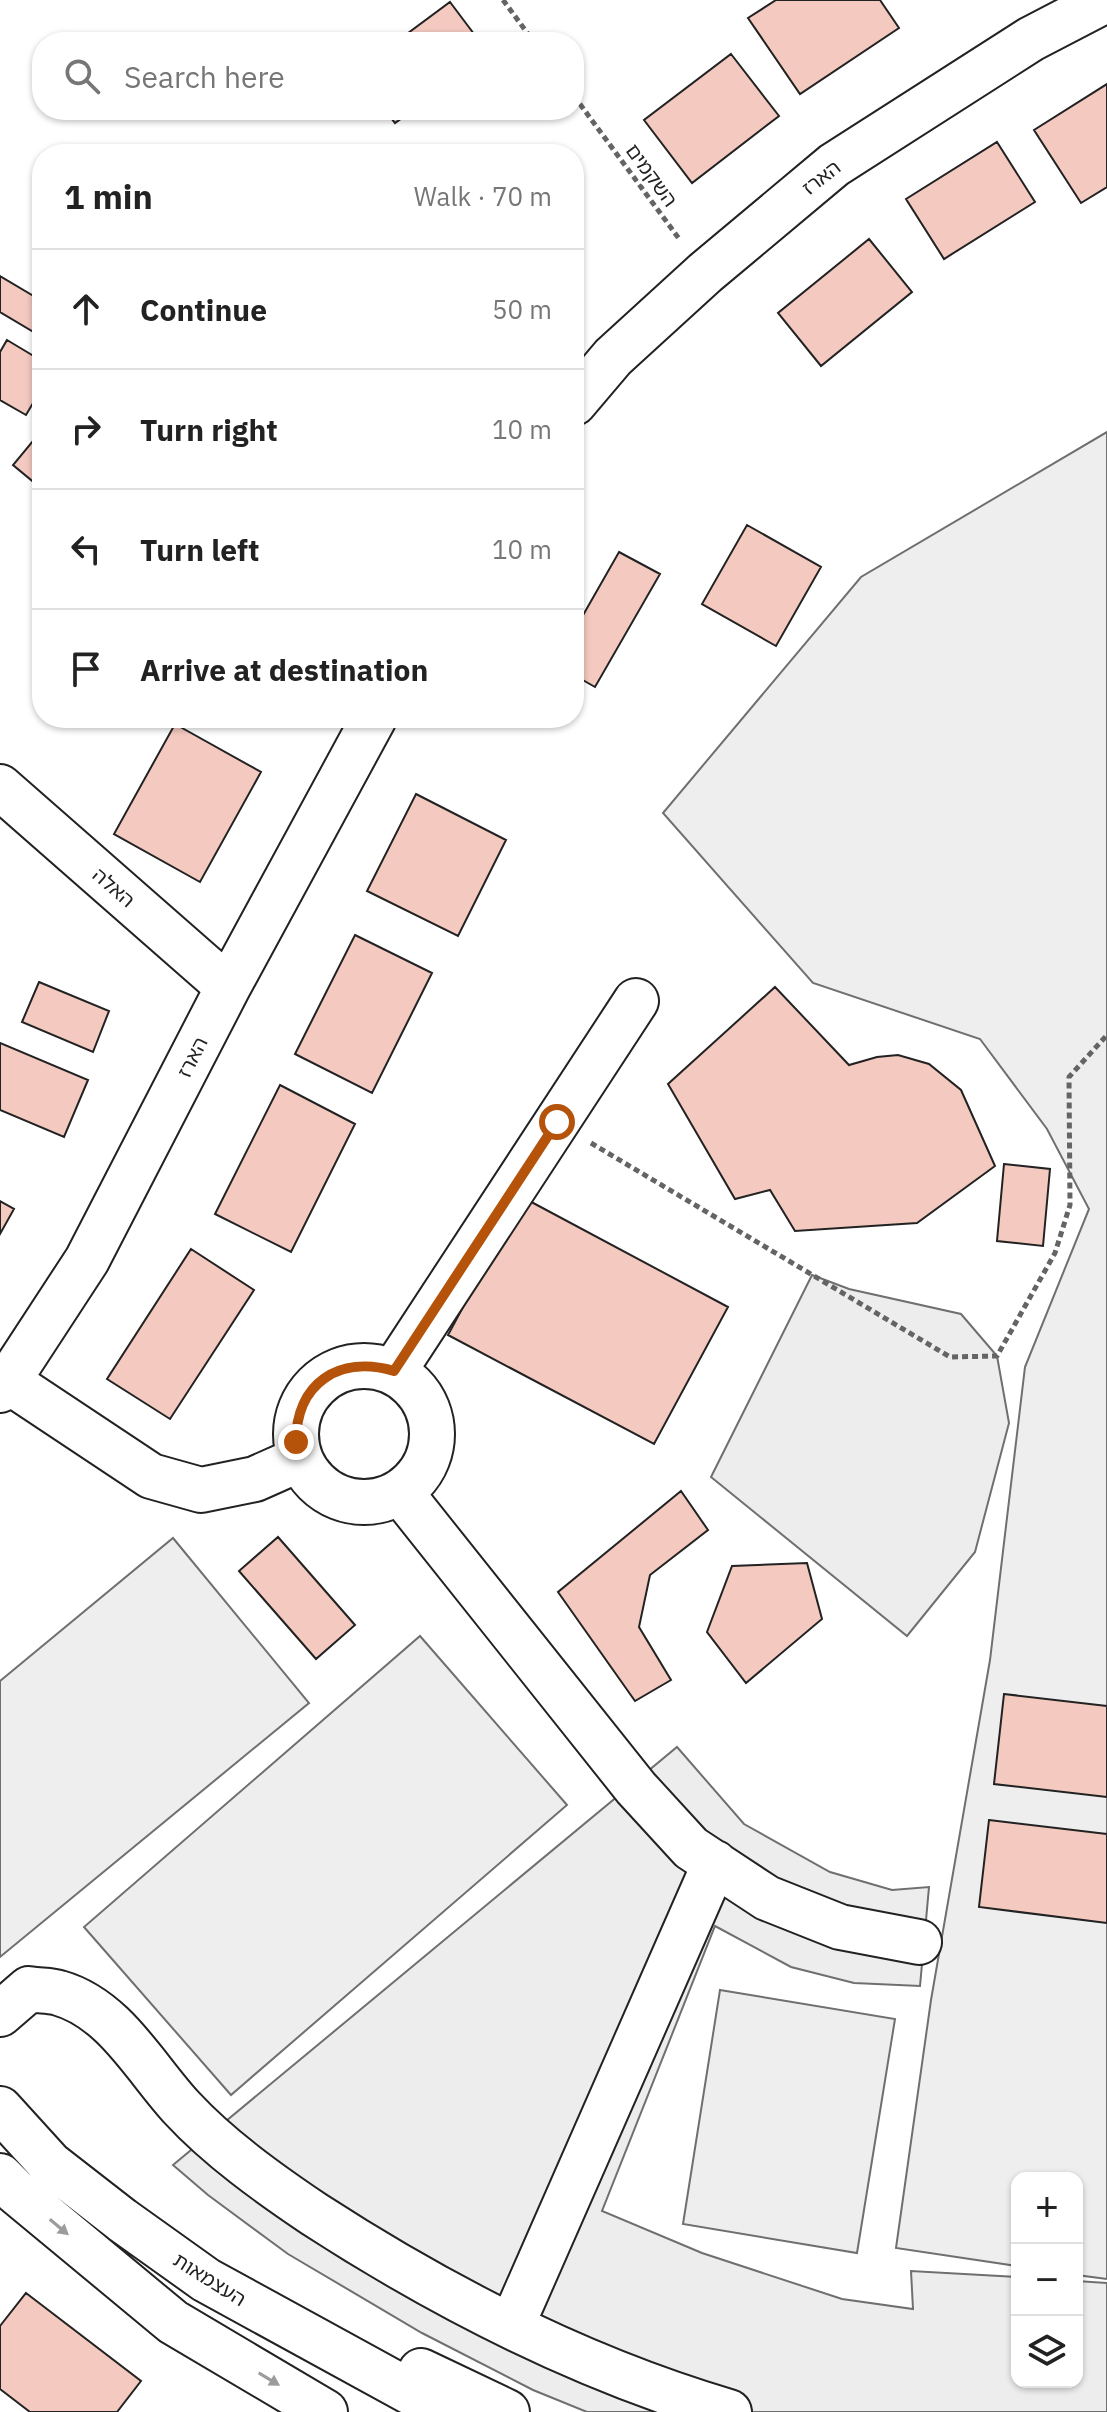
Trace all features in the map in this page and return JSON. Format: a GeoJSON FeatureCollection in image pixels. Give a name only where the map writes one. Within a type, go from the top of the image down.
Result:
{"type":"FeatureCollection","features":[{"type":"Feature","properties":{"kind":"street","name":"הארז"},"geometry":{"type":"LineString","coordinates":[[584,391],[613,357],[705,273],[834,165],[1031,39],[1106,0]]}},
{"type":"Feature","properties":{"kind":"street","name":"הארז"},"geometry":{"type":"LineString","coordinates":[[4,1386],[87,1260],[228,987],[369,728]]}},
{"type":"Feature","properties":{"kind":"street","name":"האלה"},"geometry":{"type":"LineString","coordinates":[[0,787],[228,987]]}},
{"type":"Feature","properties":{"kind":"street"},"geometry":{"type":"LineString","coordinates":[[394,1371],[636,1001]]}},
{"type":"Feature","properties":{"kind":"street"},"geometry":{"type":"LineString","coordinates":[[358,1365],[394,1371],[409,1381],[430,1412],[432,1449],[426,1466],[401,1493],[363,1503],[343,1499],[325,1490],[300,1459],[296,1424],[301,1406],[311,1390],[340,1369],[358,1365]]}},
{"type":"Feature","properties":{"kind":"street"},"geometry":{"type":"LineString","coordinates":[[4,1386],[151,1476],[201,1490],[255,1479],[300,1459]]}},
{"type":"Feature","properties":{"kind":"street"},"geometry":{"type":"LineString","coordinates":[[401,1493],[636,1788],[691,1848],[767,1898],[840,1927],[919,1942]]}},
{"type":"Feature","properties":{"kind":"street"},"geometry":{"type":"LineString","coordinates":[[512,2325],[715,1863]]}},
{"type":"Feature","properties":{"kind":"street"},"geometry":{"type":"LineString","coordinates":[[0,2014],[29,1989],[59,1993],[85,2004],[118,2031],[182,2109],[238,2158],[314,2214],[445,2291],[554,2346],[669,2394],[729,2412]]}},
{"type":"Feature","properties":{"kind":"street","name":"העצמאות"},"geometry":{"type":"LineString","coordinates":[[0,2109],[50,2164],[206,2280],[386,2398],[447,2412]]}},
{"type":"Feature","properties":{"kind":"street"},"geometry":{"type":"LineString","coordinates":[[0,2176],[173,2322],[325,2412]]}},
{"type":"Feature","properties":{"kind":"street"},"geometry":{"type":"LineString","coordinates":[[206,2280],[307,2316],[507,2412]]}},
{"type":"Feature","properties":{"kind":"path"},"geometry":{"type":"LineString","coordinates":[[503,0],[527,32]]}},
{"type":"Feature","properties":{"kind":"path","name":"השקמים"},"geometry":{"type":"LineString","coordinates":[[584,110],[705,273]]}},
{"type":"Feature","properties":{"kind":"path"},"geometry":{"type":"LineString","coordinates":[[557,1122],[950,1357],[997,1356],[1055,1253],[1070,1205],[1069,1077],[1107,1035]]}},
{"type":"Feature","properties":{"kind":"shaded area"},"geometry":{"type":"Polygon","coordinates":[[[1107,432],[1107,2279],[1083,2276],[1083,2172],[1011,2172],[1011,2265],[896,2248],[931,2000],[990,1660],[1025,1367],[1089,1209],[1047,1129],[980,1039],[813,983],[663,813],[861,577],[1107,432]]]}},
{"type":"Feature","properties":{"kind":"shaded area"},"geometry":{"type":"Polygon","coordinates":[[[812,1275],[849,1289],[961,1314],[997,1356],[1009,1423],[975,1552],[907,1636],[711,1477],[812,1275]]]}},
{"type":"Feature","properties":{"kind":"shaded area"},"geometry":{"type":"Polygon","coordinates":[[[173,1538],[309,1703],[0,1957],[0,1681],[173,1538]]]}},
{"type":"Feature","properties":{"kind":"shaded area"},"geometry":{"type":"Polygon","coordinates":[[[420,1636],[567,1805],[231,2095],[84,1927],[420,1636]]]}},
{"type":"Feature","properties":{"kind":"shaded area"},"geometry":{"type":"Polygon","coordinates":[[[677,1747],[744,1824],[830,1872],[892,1890],[929,1887],[920,1986],[854,1983],[791,1967],[715,1926],[602,2211],[702,2253],[842,2299],[913,2309],[911,2271],[1011,2277],[1011,2388],[1083,2388],[1083,2281],[1107,2283],[1107,2412],[587,2412],[533,2390],[422,2333],[288,2254],[173,2165],[677,1747]]]}},
{"type":"Feature","properties":{"kind":"shaded area"},"geometry":{"type":"Polygon","coordinates":[[[720,1990],[895,2019],[857,2253],[683,2224],[720,1990]]]}},
{"type":"Feature","properties":{"kind":"building"},"geometry":{"type":"Polygon","coordinates":[[[776,0],[880,0],[899,28],[800,94],[748,18],[776,0]]]}},
{"type":"Feature","properties":{"kind":"building"},"geometry":{"type":"Polygon","coordinates":[[[450,2],[472,32],[410,32],[450,2]]]}},
{"type":"Feature","properties":{"kind":"building"},"geometry":{"type":"Polygon","coordinates":[[[731,54],[779,116],[692,183],[644,120],[731,54]]]}},
{"type":"Feature","properties":{"kind":"building"},"geometry":{"type":"Polygon","coordinates":[[[1107,84],[1107,187],[1081,203],[1034,130],[1107,84]]]}},
{"type":"Feature","properties":{"kind":"building"},"geometry":{"type":"Polygon","coordinates":[[[997,142],[1035,202],[944,259],[906,199],[997,142]]]}},
{"type":"Feature","properties":{"kind":"building"},"geometry":{"type":"Polygon","coordinates":[[[869,239],[912,292],[821,366],[778,313],[869,239]]]}},
{"type":"Feature","properties":{"kind":"building"},"geometry":{"type":"Polygon","coordinates":[[[0,276],[32,295],[32,331],[0,312],[0,276]]]}},
{"type":"Feature","properties":{"kind":"building"},"geometry":{"type":"Polygon","coordinates":[[[7,340],[32,355],[32,405],[26,415],[0,400],[0,352],[7,340]]]}},
{"type":"Feature","properties":{"kind":"building"},"geometry":{"type":"Polygon","coordinates":[[[32,442],[32,481],[13,465],[32,442]]]}},
{"type":"Feature","properties":{"kind":"building"},"geometry":{"type":"Polygon","coordinates":[[[747,525],[821,567],[776,646],[702,604],[747,525]]]}},
{"type":"Feature","properties":{"kind":"building"},"geometry":{"type":"Polygon","coordinates":[[[619,552],[660,574],[595,687],[584,681],[584,613],[619,552]]]}},
{"type":"Feature","properties":{"kind":"building"},"geometry":{"type":"Polygon","coordinates":[[[173,728],[182,728],[261,772],[200,882],[114,834],[173,728]]]}},
{"type":"Feature","properties":{"kind":"building"},"geometry":{"type":"Polygon","coordinates":[[[416,794],[506,840],[458,936],[367,891],[416,794]]]}},
{"type":"Feature","properties":{"kind":"building"},"geometry":{"type":"Polygon","coordinates":[[[355,935],[432,973],[372,1093],[295,1054],[355,935]]]}},
{"type":"Feature","properties":{"kind":"building"},"geometry":{"type":"Polygon","coordinates":[[[39,982],[109,1011],[93,1052],[22,1022],[39,982]]]}},
{"type":"Feature","properties":{"kind":"building"},"geometry":{"type":"Polygon","coordinates":[[[775,987],[849,1065],[898,1055],[929,1064],[961,1090],[995,1166],[917,1223],[795,1231],[770,1190],[735,1199],[668,1084],[775,987]]]}},
{"type":"Feature","properties":{"kind":"building"},"geometry":{"type":"Polygon","coordinates":[[[0,1043],[88,1080],[64,1137],[0,1110],[0,1043]]]}},
{"type":"Feature","properties":{"kind":"building"},"geometry":{"type":"Polygon","coordinates":[[[280,1085],[355,1124],[291,1252],[215,1214],[280,1085]]]}},
{"type":"Feature","properties":{"kind":"building"},"geometry":{"type":"Polygon","coordinates":[[[1004,1164],[1050,1169],[1043,1246],[997,1241],[1004,1164]]]}},
{"type":"Feature","properties":{"kind":"building"},"geometry":{"type":"Polygon","coordinates":[[[522,1197],[728,1307],[654,1444],[448,1335],[522,1197]]]}},
{"type":"Feature","properties":{"kind":"building"},"geometry":{"type":"Polygon","coordinates":[[[0,1201],[14,1209],[0,1234],[0,1201]]]}},
{"type":"Feature","properties":{"kind":"building"},"geometry":{"type":"Polygon","coordinates":[[[191,1249],[254,1290],[170,1419],[107,1379],[191,1249]]]}},
{"type":"Feature","properties":{"kind":"building"},"geometry":{"type":"Polygon","coordinates":[[[681,1491],[708,1530],[650,1575],[639,1627],[671,1680],[635,1701],[558,1592],[681,1491]]]}},
{"type":"Feature","properties":{"kind":"building"},"geometry":{"type":"Polygon","coordinates":[[[278,1537],[355,1625],[316,1659],[239,1571],[278,1537]]]}},
{"type":"Feature","properties":{"kind":"building"},"geometry":{"type":"Polygon","coordinates":[[[807,1563],[822,1619],[746,1683],[707,1632],[732,1566],[807,1563]]]}},
{"type":"Feature","properties":{"kind":"building"},"geometry":{"type":"Polygon","coordinates":[[[1004,1694],[1107,1706],[1107,1797],[994,1784],[1004,1694]]]}},
{"type":"Feature","properties":{"kind":"building"},"geometry":{"type":"Polygon","coordinates":[[[989,1820],[1107,1834],[1107,1923],[979,1907],[989,1820]]]}},
{"type":"Feature","properties":{"kind":"building"},"geometry":{"type":"Polygon","coordinates":[[[26,2293],[141,2381],[117,2412],[30,2412],[0,2389],[0,2326],[26,2293]]]}},
{"type":"Feature","properties":{"kind":"route"},"geometry":{"type":"LineString","coordinates":[[296,1442],[296,1424],[301,1406],[311,1390],[324,1378],[340,1369],[358,1365],[394,1371],[557,1122]]}}]}
